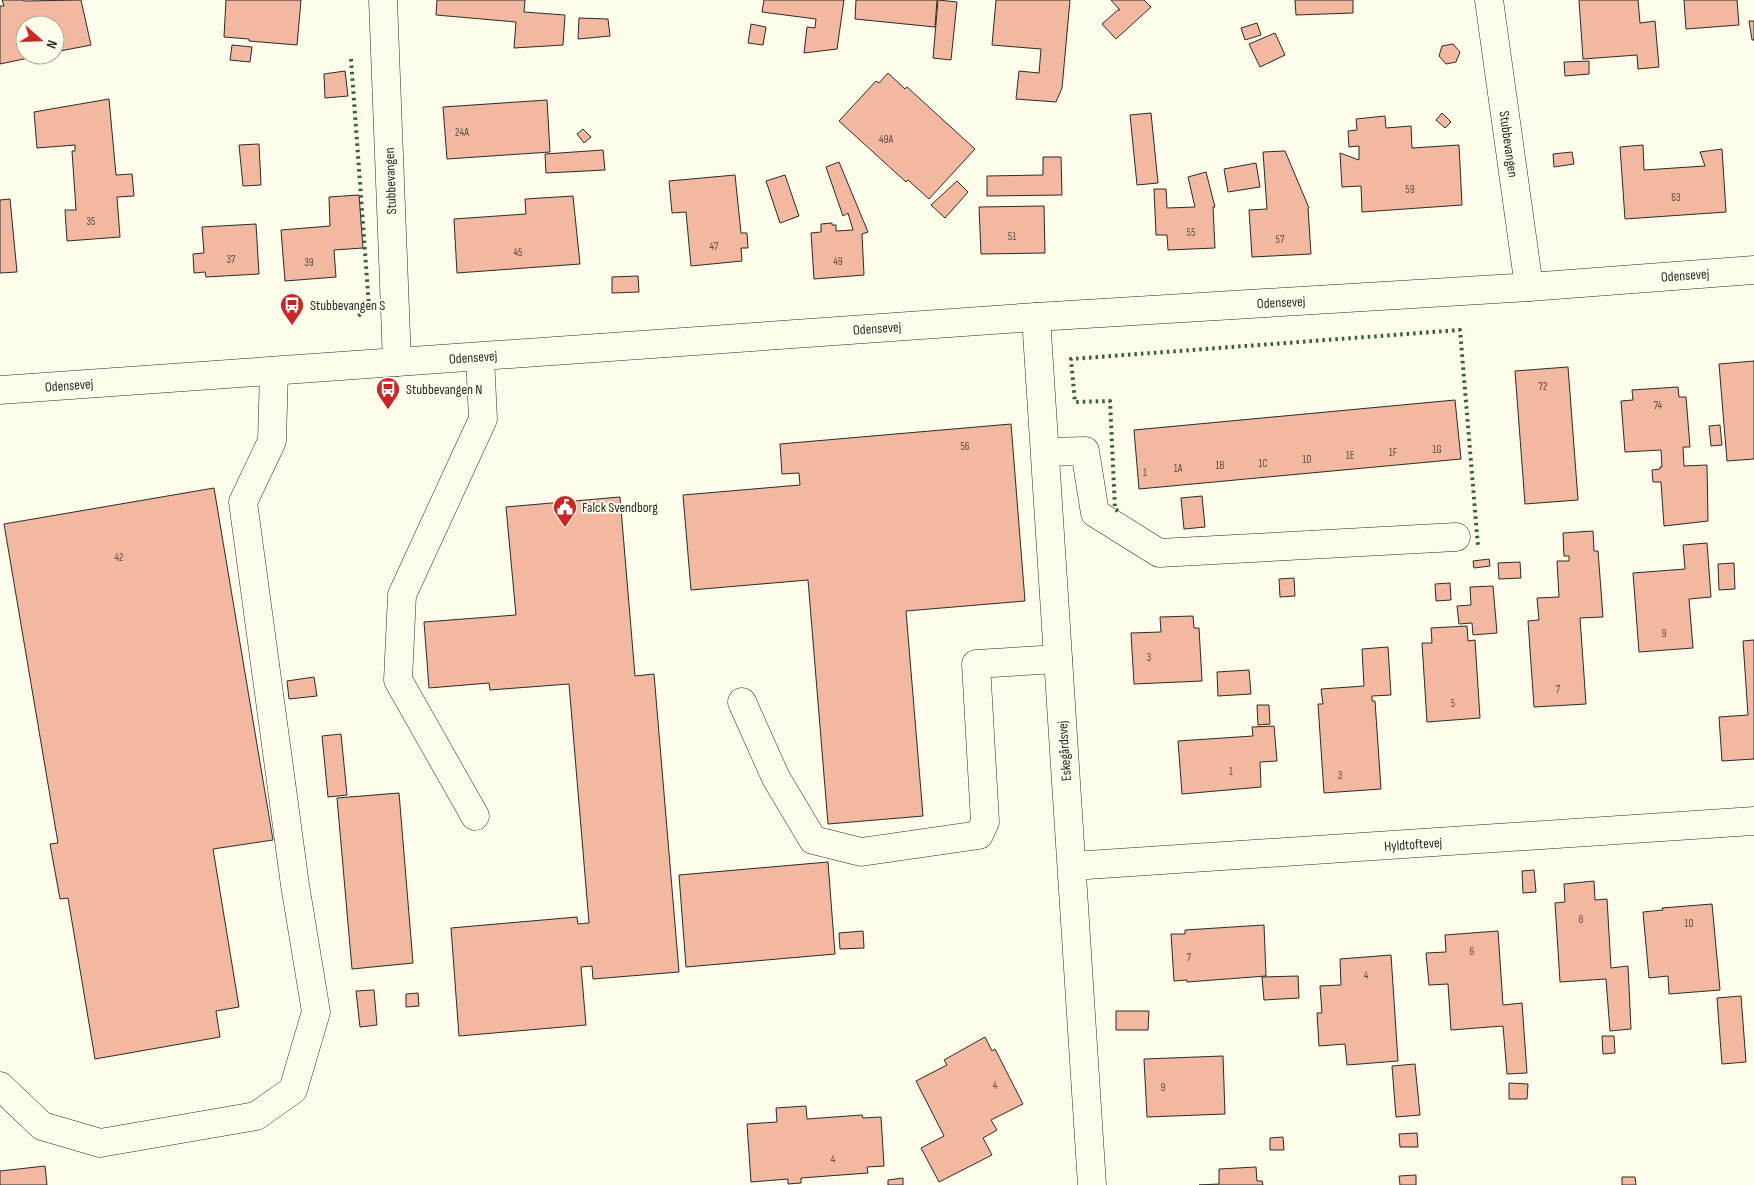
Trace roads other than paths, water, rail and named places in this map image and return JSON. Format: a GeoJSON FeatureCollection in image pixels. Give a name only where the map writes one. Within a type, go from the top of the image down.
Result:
{"type":"FeatureCollection","features":[{"type":"Feature","properties":{"kind":"street","name":"Stubbevangen"},"geometry":{"type":"LineString","coordinates":[[383,0],[397,362]]}},
{"type":"Feature","properties":{"kind":"street","name":"Stubbevangen"},"geometry":{"type":"LineString","coordinates":[[1489,0],[1529,287]]}},
{"type":"Feature","properties":{"kind":"street","name":"Odensevej"},"geometry":{"type":"LineString","coordinates":[[0,390],[1036,317],[1529,287],[1754,270]]}},
{"type":"Feature","properties":{"kind":"street","name":"Eskegårdsvej"},"geometry":{"type":"LineString","coordinates":[[1036,317],[1092,1185]]}},
{"type":"Feature","properties":{"kind":"street"},"geometry":{"type":"LineString","coordinates":[[475,816],[398,680],[402,596],[482,419],[480,356]]}},
{"type":"Feature","properties":{"kind":"street"},"geometry":{"type":"LineString","coordinates":[[0,1086],[42,1126],[100,1143],[256,1116],[293,1090],[316,1012],[295,885],[244,502],[272,441],[274,371]]}},
{"type":"Feature","properties":{"kind":"street"},"geometry":{"type":"LineString","coordinates":[[1045,452],[1085,451],[1095,513],[1158,553],[1456,537]]}},
{"type":"Feature","properties":{"kind":"street"},"geometry":{"type":"LineString","coordinates":[[742,702],[776,778],[813,840],[861,852],[979,836],[985,822],[976,664],[1058,659]]}},
{"type":"Feature","properties":{"kind":"street","name":"Hyldtoftevej"},"geometry":{"type":"LineString","coordinates":[[1072,866],[1754,821]]}},
{"type":"Feature","properties":{"kind":"place","name":"Stubbevangen S"},"geometry":{"type":"Point","coordinates":[292,326]}},
{"type":"Feature","properties":{"kind":"place","name":"Stubbevangen N"},"geometry":{"type":"Point","coordinates":[388,410]}},
{"type":"Feature","properties":{"kind":"place","name":"Falck Svendborg"},"geometry":{"type":"Point","coordinates":[565,528]}}]}
